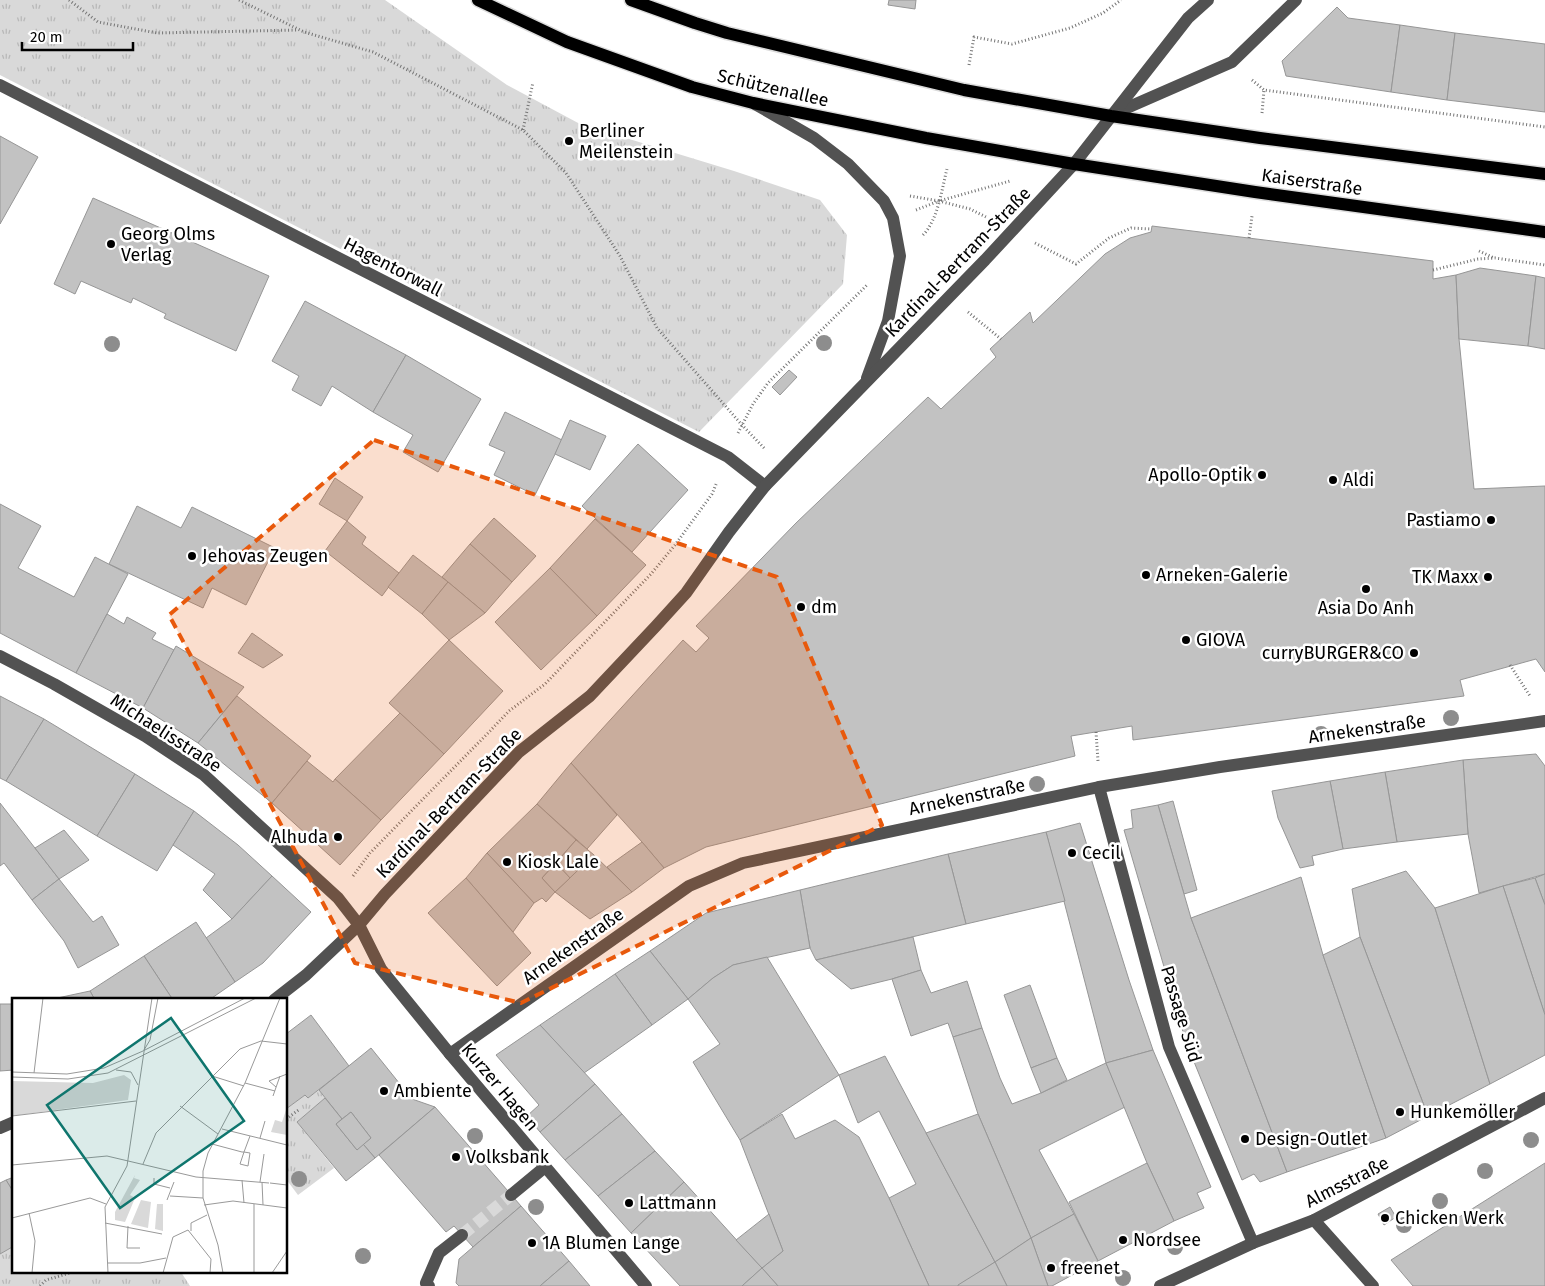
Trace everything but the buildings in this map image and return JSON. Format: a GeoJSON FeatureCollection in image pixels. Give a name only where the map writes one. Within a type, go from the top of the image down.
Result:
{"type":"FeatureCollection","features":[{"type":"Feature","properties":{"kind":"main road","name":"Schützenallee"},"geometry":{"type":"LineString","coordinates":[[478,0],[567,42],[692,87],[753,103],[926,138],[1074,164]]}},
{"type":"Feature","properties":{"kind":"main road"},"geometry":{"type":"LineString","coordinates":[[631,0],[695,23],[768,43],[964,90],[1111,116]]}},
{"type":"Feature","properties":{"kind":"main road","name":"Kaiserstraße"},"geometry":{"type":"LineString","coordinates":[[1111,116],[1260,138],[1545,174]]}},
{"type":"Feature","properties":{"kind":"main road","name":"Kaiserstraße"},"geometry":{"type":"LineString","coordinates":[[1074,164],[1545,232]]}},
{"type":"Feature","properties":{"kind":"street","name":"Kardinal-Bertram-Straße"},"geometry":{"type":"LineString","coordinates":[[277,998],[306,975],[359,925],[385,894],[519,752],[590,696],[656,626],[686,593],[729,532],[765,486],[950,297],[1074,164],[1188,18],[1208,0]]}},
{"type":"Feature","properties":{"kind":"street"},"geometry":{"type":"LineString","coordinates":[[1111,116],[1232,62],[1296,0]]}},
{"type":"Feature","properties":{"kind":"street","name":"Hagentorwall"},"geometry":{"type":"LineString","coordinates":[[0,85],[728,457],[765,486]]}},
{"type":"Feature","properties":{"kind":"street","name":"Kardinal-Bertram-Straße"},"geometry":{"type":"LineString","coordinates":[[753,103],[814,138],[848,164],[884,201],[893,218],[900,256],[888,321],[866,382]]}},
{"type":"Feature","properties":{"kind":"street","name":"Michaelisstraße"},"geometry":{"type":"LineString","coordinates":[[0,656],[54,684],[145,736],[204,775],[338,898],[359,925]]}},
{"type":"Feature","properties":{"kind":"street","name":"Arnekenstraße"},"geometry":{"type":"LineString","coordinates":[[450,1054],[689,886],[743,864],[1099,786],[1545,721]]}},
{"type":"Feature","properties":{"kind":"street","name":"Passage Süd"},"geometry":{"type":"LineString","coordinates":[[1099,786],[1170,1047],[1254,1243]]}},
{"type":"Feature","properties":{"kind":"street","name":"Kurzer Hagen"},"geometry":{"type":"LineString","coordinates":[[359,925],[381,969],[545,1168],[646,1286]]}},
{"type":"Feature","properties":{"kind":"street","name":"Almsstraße"},"geometry":{"type":"LineString","coordinates":[[1160,1286],[1254,1243],[1314,1220],[1545,1098]]}},
{"type":"Feature","properties":{"kind":"street"},"geometry":{"type":"LineString","coordinates":[[0,1128],[12,1123]]}},
{"type":"Feature","properties":{"kind":"street"},"geometry":{"type":"LineString","coordinates":[[511,1195],[545,1168]]}},
{"type":"Feature","properties":{"kind":"street"},"geometry":{"type":"LineString","coordinates":[[1314,1220],[1373,1286]]}},
{"type":"Feature","properties":{"kind":"street"},"geometry":{"type":"LineString","coordinates":[[430,1286],[426,1282],[440,1253],[462,1235]]}},
{"type":"Feature","properties":{"kind":"path"},"geometry":{"type":"LineString","coordinates":[[69,0],[98,22],[157,33],[299,30]]}},
{"type":"Feature","properties":{"kind":"path"},"geometry":{"type":"LineString","coordinates":[[238,0],[299,30],[373,52],[523,130],[566,172],[620,256],[657,328],[742,425],[782,467]]}},
{"type":"Feature","properties":{"kind":"path"},"geometry":{"type":"LineString","coordinates":[[974,37],[1012,44],[1070,28],[1103,13],[1121,0]]}},
{"type":"Feature","properties":{"kind":"path"},"geometry":{"type":"LineString","coordinates":[[1232,62],[1264,90],[1545,126]]}},
{"type":"Feature","properties":{"kind":"path"},"geometry":{"type":"LineString","coordinates":[[523,130],[533,82]]}},
{"type":"Feature","properties":{"kind":"path"},"geometry":{"type":"LineString","coordinates":[[893,218],[940,201],[1010,181]]}},
{"type":"Feature","properties":{"kind":"path"},"geometry":{"type":"LineString","coordinates":[[940,201],[970,209],[1076,264],[1109,238],[1131,228],[1151,229]]}},
{"type":"Feature","properties":{"kind":"path"},"geometry":{"type":"LineString","coordinates":[[1433,270],[1478,259],[1495,258],[1545,265]]}},
{"type":"Feature","properties":{"kind":"path"},"geometry":{"type":"LineString","coordinates":[[338,898],[370,853],[509,711],[544,684],[651,574],[675,545],[712,494],[742,425],[753,404],[768,383],[870,282]]}},
{"type":"Feature","properties":{"kind":"path"},"geometry":{"type":"LineString","coordinates":[[950,297],[1000,339]]}},
{"type":"Feature","properties":{"kind":"path"},"geometry":{"type":"LineString","coordinates":[[1510,665],[1535,703]]}},
{"type":"Feature","properties":{"kind":"path"},"geometry":{"type":"LineString","coordinates":[[288,1117],[300,1108]]}},
{"type":"Feature","properties":{"kind":"path"},"geometry":{"type":"LineString","coordinates":[[40,1286],[46,1280],[66,1274]]}},
{"type":"Feature","properties":{"kind":"highlighted area"},"geometry":{"type":"Polygon","coordinates":[[[374,440],[777,577],[882,825],[521,1003],[355,963],[169,615],[374,440]]]}},
{"type":"Feature","properties":{"kind":"green space"},"geometry":{"type":"Polygon","coordinates":[[[0,0],[385,0],[507,85],[580,124],[734,171],[820,200],[847,235],[843,284],[699,432],[0,75],[0,0]]]}},
{"type":"Feature","properties":{"kind":"green space"},"geometry":{"type":"Polygon","coordinates":[[[319,1090],[325,1098],[297,1122],[334,1168],[298,1195],[288,1182],[288,1108],[305,1095],[308,1098],[319,1090]]]}},
{"type":"Feature","properties":{"kind":"green space"},"geometry":{"type":"Polygon","coordinates":[[[12,1247],[12,1274],[182,1274],[190,1286],[0,1286],[0,1254],[12,1247]]]}},
{"type":"Feature","properties":{"kind":"tunnel"},"geometry":{"type":"LineString","coordinates":[[462,1235],[511,1195]]}},
{"type":"Feature","properties":{"kind":"place","name":"Berliner Meilenstein"},"geometry":{"type":"Point","coordinates":[569,141]}},
{"type":"Feature","properties":{"kind":"place","name":"Georg Olms Verlag"},"geometry":{"type":"Point","coordinates":[111,244]}},
{"type":"Feature","properties":{"kind":"place","name":"Apollo-Optik"},"geometry":{"type":"Point","coordinates":[1262,475]}},
{"type":"Feature","properties":{"kind":"place","name":"Aldi"},"geometry":{"type":"Point","coordinates":[1333,480]}},
{"type":"Feature","properties":{"kind":"place","name":"Pastiamo"},"geometry":{"type":"Point","coordinates":[1491,520]}},
{"type":"Feature","properties":{"kind":"place","name":"Jehovas Zeugen"},"geometry":{"type":"Point","coordinates":[192,556]}},
{"type":"Feature","properties":{"kind":"place","name":"Arneken-Galerie"},"geometry":{"type":"Point","coordinates":[1146,575]}},
{"type":"Feature","properties":{"kind":"place","name":"TK Maxx"},"geometry":{"type":"Point","coordinates":[1488,577]}},
{"type":"Feature","properties":{"kind":"place","name":"Asia Do Anh"},"geometry":{"type":"Point","coordinates":[1366,589]}},
{"type":"Feature","properties":{"kind":"place","name":"dm"},"geometry":{"type":"Point","coordinates":[801,607]}},
{"type":"Feature","properties":{"kind":"place","name":"GIOVA"},"geometry":{"type":"Point","coordinates":[1186,640]}},
{"type":"Feature","properties":{"kind":"place","name":"curryBURGER&CO"},"geometry":{"type":"Point","coordinates":[1414,653]}},
{"type":"Feature","properties":{"kind":"place","name":"Alhuda"},"geometry":{"type":"Point","coordinates":[338,837]}},
{"type":"Feature","properties":{"kind":"place","name":"Cecil"},"geometry":{"type":"Point","coordinates":[1072,853]}},
{"type":"Feature","properties":{"kind":"place","name":"Kiosk Lale"},"geometry":{"type":"Point","coordinates":[507,862]}},
{"type":"Feature","properties":{"kind":"place","name":"Ambiente"},"geometry":{"type":"Point","coordinates":[384,1091]}},
{"type":"Feature","properties":{"kind":"place","name":"Hunkemöller"},"geometry":{"type":"Point","coordinates":[1400,1112]}},
{"type":"Feature","properties":{"kind":"place","name":"Design-Outlet"},"geometry":{"type":"Point","coordinates":[1245,1139]}},
{"type":"Feature","properties":{"kind":"place","name":"Volksbank"},"geometry":{"type":"Point","coordinates":[456,1157]}},
{"type":"Feature","properties":{"kind":"place","name":"Lattmann"},"geometry":{"type":"Point","coordinates":[629,1203]}},
{"type":"Feature","properties":{"kind":"place","name":"Chicken Werk"},"geometry":{"type":"Point","coordinates":[1385,1218]}},
{"type":"Feature","properties":{"kind":"place","name":"Nordsee"},"geometry":{"type":"Point","coordinates":[1123,1240]}},
{"type":"Feature","properties":{"kind":"place","name":"1A Blumen Lange"},"geometry":{"type":"Point","coordinates":[532,1243]}},
{"type":"Feature","properties":{"kind":"place","name":"freenet"},"geometry":{"type":"Point","coordinates":[1051,1268]}}]}
